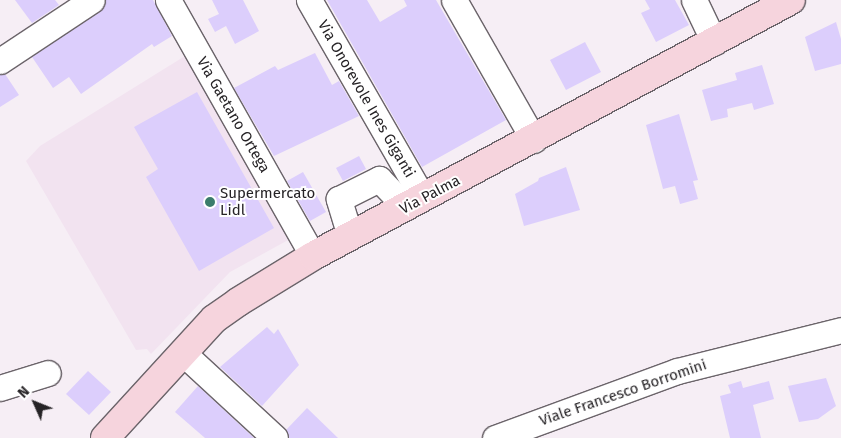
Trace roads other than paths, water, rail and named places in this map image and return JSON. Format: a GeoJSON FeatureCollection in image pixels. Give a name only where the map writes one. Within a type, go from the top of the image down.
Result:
{"type":"FeatureCollection","features":[{"type":"Feature","properties":{"kind":"main road","name":"Via Palma"},"geometry":{"type":"LineString","coordinates":[[105,438],[214,319],[313,256],[534,140],[791,0]]}},
{"type":"Feature","properties":{"kind":"street"},"geometry":{"type":"LineString","coordinates":[[0,61],[92,0]]}},
{"type":"Feature","properties":{"kind":"street","name":"Via Gaetano Ortega"},"geometry":{"type":"LineString","coordinates":[[168,0],[313,256]]}},
{"type":"Feature","properties":{"kind":"street","name":"Via Onorevole Ines Giganti"},"geometry":{"type":"LineString","coordinates":[[309,0],[414,203]]}},
{"type":"Feature","properties":{"kind":"street"},"geometry":{"type":"LineString","coordinates":[[454,0],[534,140]]}},
{"type":"Feature","properties":{"kind":"street"},"geometry":{"type":"LineString","coordinates":[[694,0],[714,42]]}},
{"type":"Feature","properties":{"kind":"street"},"geometry":{"type":"LineString","coordinates":[[350,236],[339,199],[379,179],[414,203]]}},
{"type":"Feature","properties":{"kind":"street","name":"Viale Francesco Borromini"},"geometry":{"type":"LineString","coordinates":[[494,438],[677,371],[841,330]]}},
{"type":"Feature","properties":{"kind":"street"},"geometry":{"type":"LineString","coordinates":[[183,353],[275,438]]}},
{"type":"Feature","properties":{"kind":"street"},"geometry":{"type":"LineString","coordinates":[[0,388],[48,374]]}},
{"type":"Feature","properties":{"kind":"place","name":"Supermercato Lidl"},"geometry":{"type":"Point","coordinates":[210,202]}}]}
